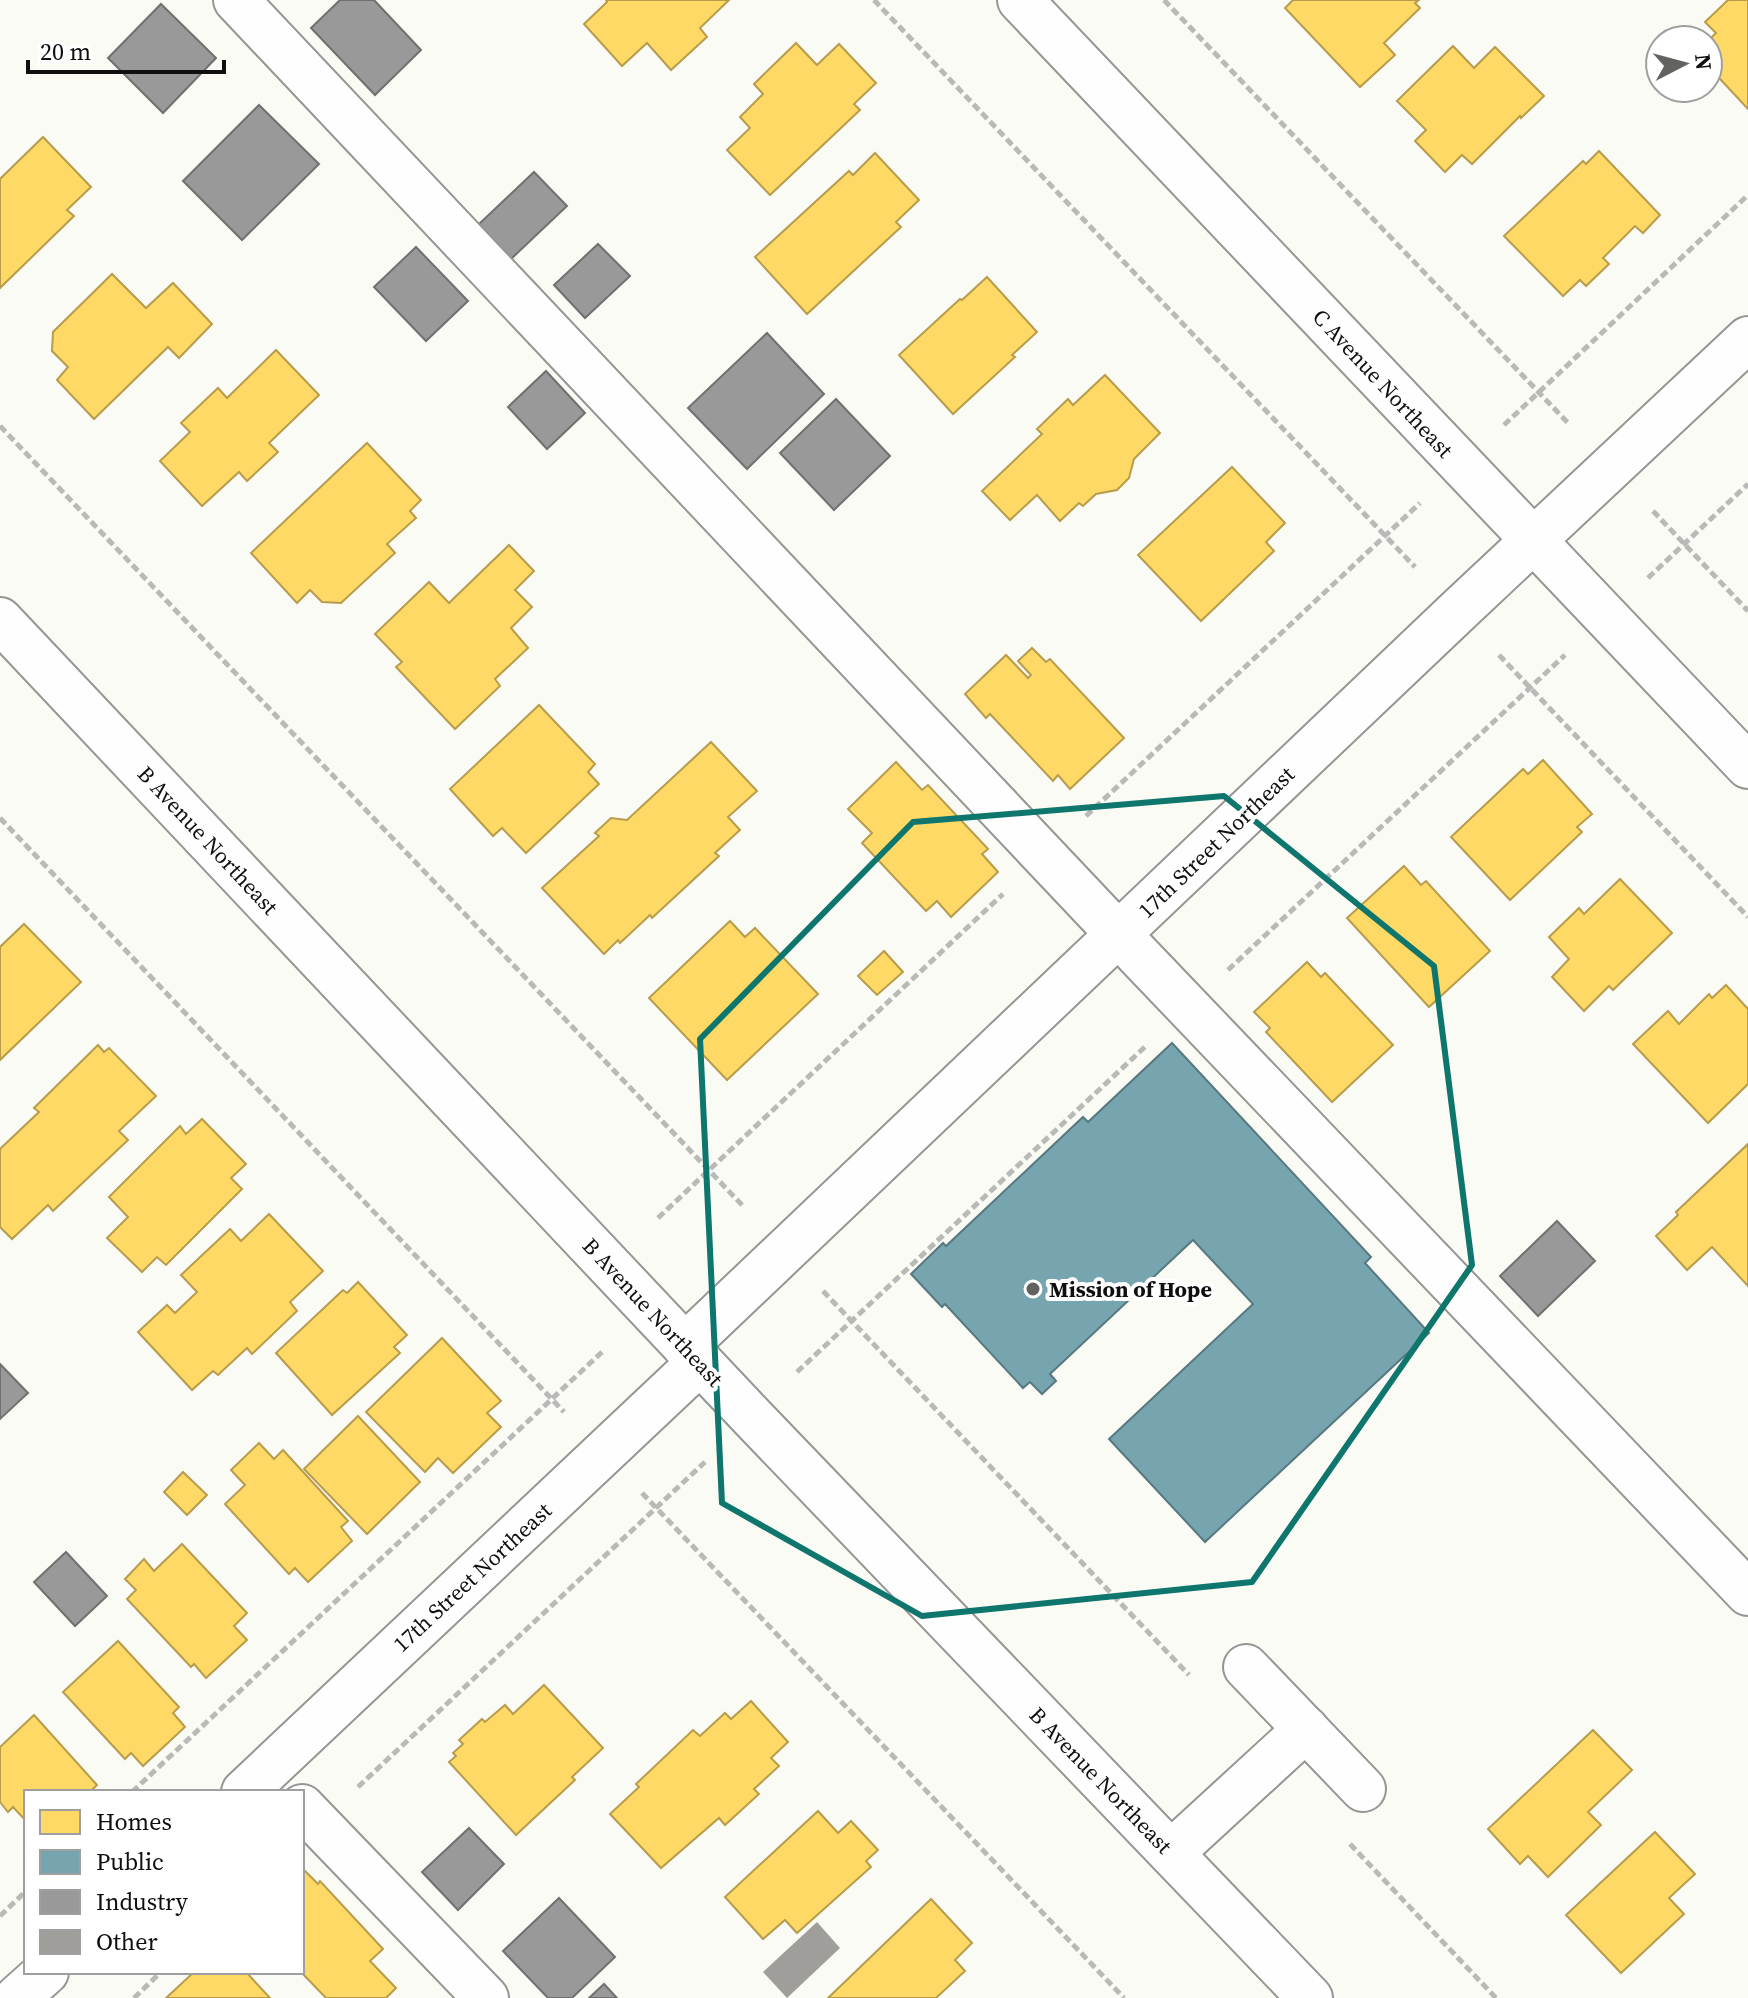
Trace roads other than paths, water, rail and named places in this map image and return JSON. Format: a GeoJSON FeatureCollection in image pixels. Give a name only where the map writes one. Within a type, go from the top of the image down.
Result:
{"type":"FeatureCollection","features":[{"type":"Feature","properties":{"kind":"street"},"geometry":{"type":"LineString","coordinates":[[236,0],[1119,935],[1748,1593]]}},
{"type":"Feature","properties":{"kind":"street","name":"C Avenue Northeast"},"geometry":{"type":"LineString","coordinates":[[1020,0],[1748,766]]}},
{"type":"Feature","properties":{"kind":"street","name":"17th Street Northeast"},"geometry":{"type":"LineString","coordinates":[[266,1785],[693,1354],[1119,935],[1748,339]]}},
{"type":"Feature","properties":{"kind":"street","name":"B Avenue Northeast"},"geometry":{"type":"LineString","coordinates":[[0,620],[693,1354],[1310,1998]]}},
{"type":"Feature","properties":{"kind":"street"},"geometry":{"type":"LineString","coordinates":[[1246,1667],[1363,1789]]}},
{"type":"Feature","properties":{"kind":"street"},"geometry":{"type":"LineString","coordinates":[[1171,1853],[1306,1729]]}},
{"type":"Feature","properties":{"kind":"street"},"geometry":{"type":"LineString","coordinates":[[310,1815],[486,1998]]}},
{"type":"Feature","properties":{"kind":"street"},"geometry":{"type":"LineString","coordinates":[[17,1998],[44,1974]]}},
{"type":"Feature","properties":{"kind":"place","name":"Mission of Hope"},"geometry":{"type":"Point","coordinates":[1033,1289]}}]}
